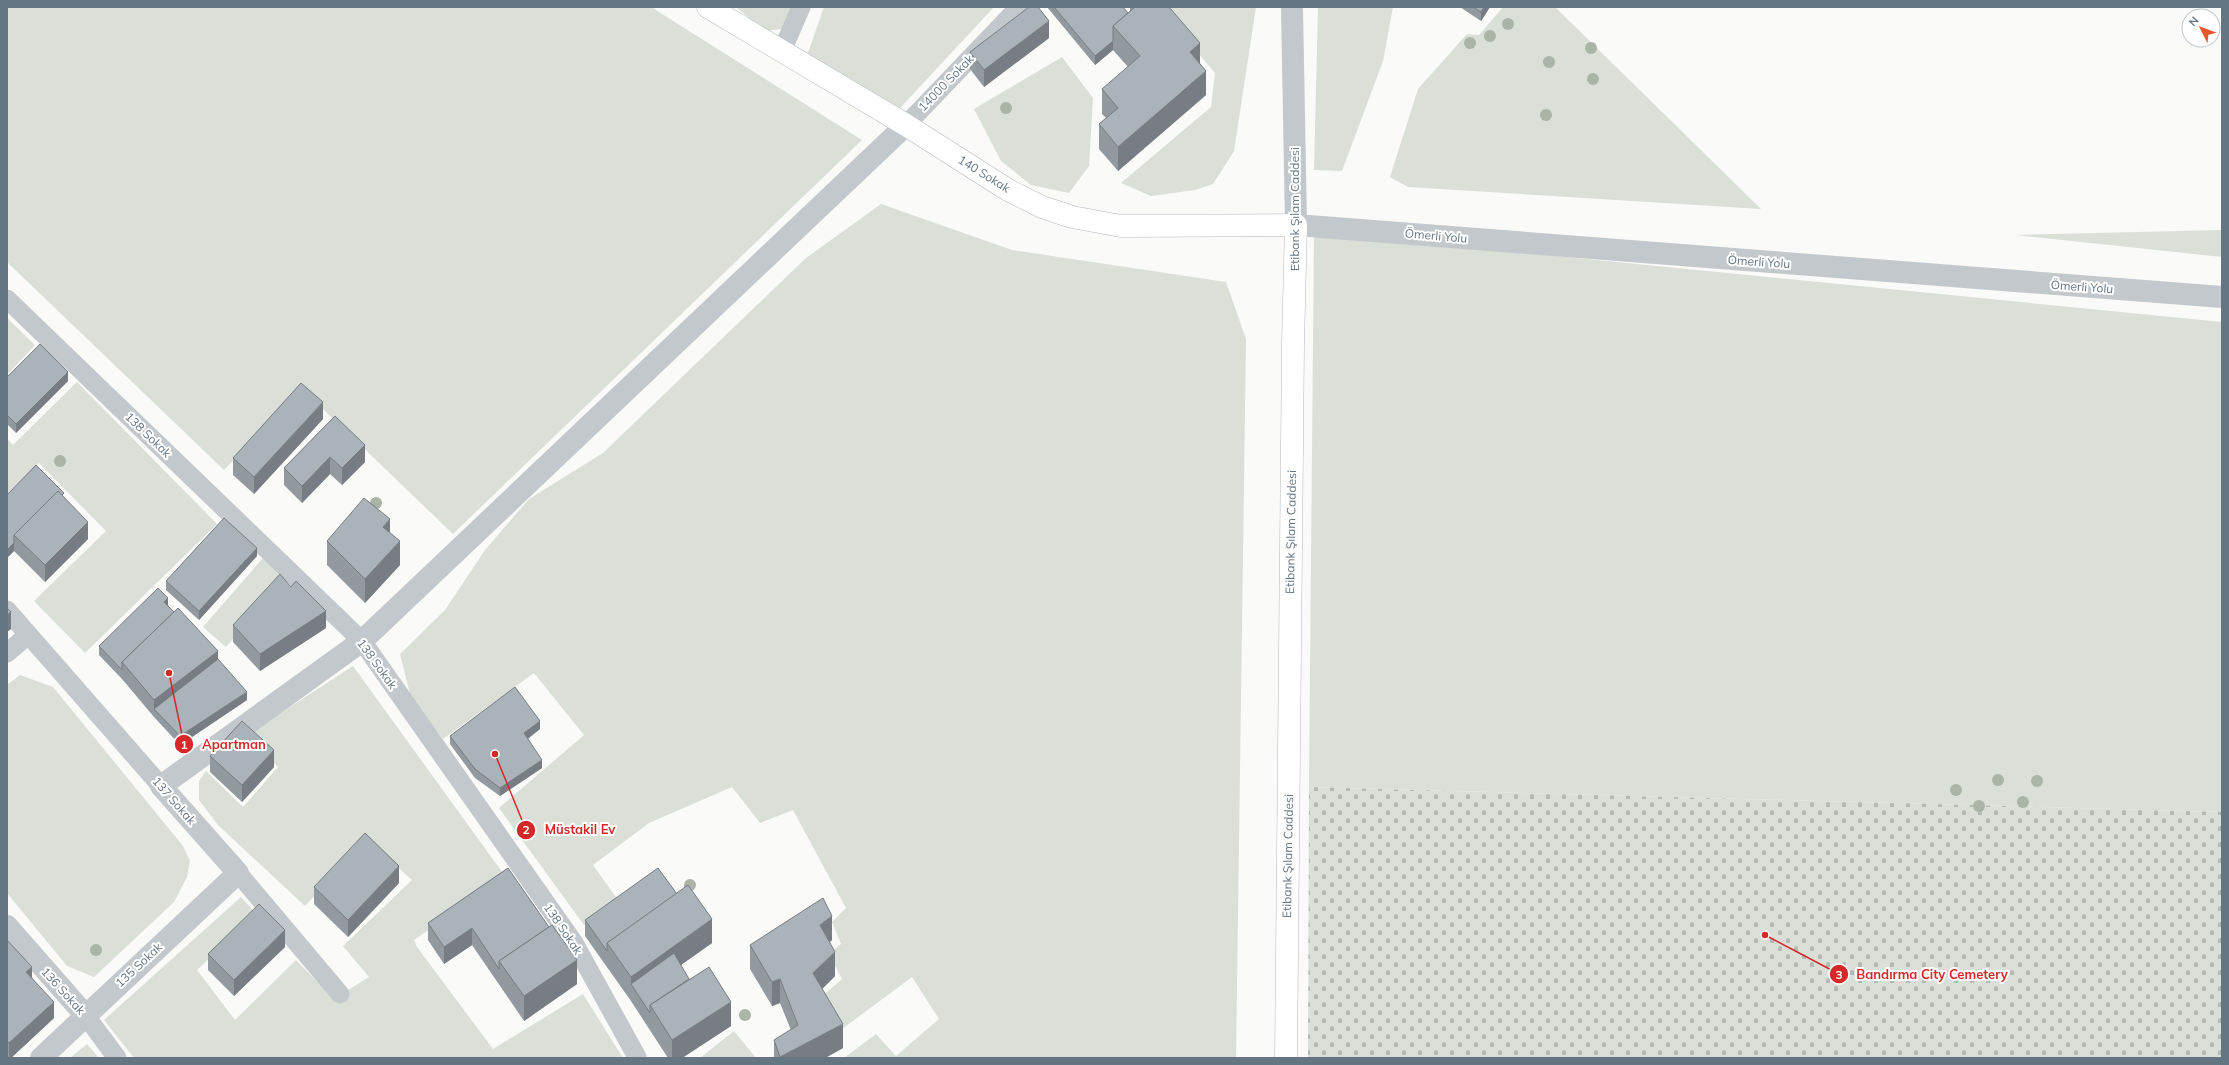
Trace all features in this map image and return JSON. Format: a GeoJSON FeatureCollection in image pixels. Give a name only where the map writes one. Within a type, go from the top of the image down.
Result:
{"type":"FeatureCollection","features":[{"type":"Feature","properties":{"kind":"main road","name":"140 Sokak"},"geometry":{"type":"LineString","coordinates":[[708,7],[906,125],[1008,190],[1042,207],[1072,217],[1121,226],[1296,225]]}},
{"type":"Feature","properties":{"kind":"main road","name":"Etibank Şılam Caddesi"},"geometry":{"type":"LineString","coordinates":[[1286,1058],[1293,344],[1296,225]]}},
{"type":"Feature","properties":{"kind":"street","name":"Etibank Şılam Caddesi"},"geometry":{"type":"LineString","coordinates":[[1292,7],[1296,225]]}},
{"type":"Feature","properties":{"kind":"street"},"geometry":{"type":"LineString","coordinates":[[161,786],[362,641],[906,125]]}},
{"type":"Feature","properties":{"kind":"street","name":"Ömerli Yolu"},"geometry":{"type":"LineString","coordinates":[[1296,225],[2222,297]]}},
{"type":"Feature","properties":{"kind":"street","name":"137 Sokak"},"geometry":{"type":"LineString","coordinates":[[161,786],[238,873]]}},
{"type":"Feature","properties":{"kind":"street","name":"135 Sokak"},"geometry":{"type":"LineString","coordinates":[[41,1058],[238,873]]}},
{"type":"Feature","properties":{"kind":"street","name":"136 Sokak"},"geometry":{"type":"LineString","coordinates":[[7,926],[86,1016]]}},
{"type":"Feature","properties":{"kind":"lane"},"geometry":{"type":"LineString","coordinates":[[782,51],[801,7]]}},
{"type":"Feature","properties":{"kind":"lane","name":"14000 Sokak"},"geometry":{"type":"LineString","coordinates":[[906,125],[1019,7]]}},
{"type":"Feature","properties":{"kind":"lane","name":"138 Sokak"},"geometry":{"type":"LineString","coordinates":[[7,299],[362,641],[574,943],[637,1057]]}},
{"type":"Feature","properties":{"kind":"lane","name":"137 Sokak"},"geometry":{"type":"LineString","coordinates":[[7,610],[161,786]]}},
{"type":"Feature","properties":{"kind":"lane"},"geometry":{"type":"LineString","coordinates":[[7,652],[28,635]]}},
{"type":"Feature","properties":{"kind":"lane","name":"137 Sokak"},"geometry":{"type":"LineString","coordinates":[[238,873],[340,994]]}},
{"type":"Feature","properties":{"kind":"lane","name":"136 Sokak"},"geometry":{"type":"LineString","coordinates":[[86,1016],[117,1058]]}},
{"type":"Feature","properties":{"kind":"green space"},"geometry":{"type":"Polygon","coordinates":[[[7,7],[651,7],[862,140],[453,534],[302,389],[224,470],[7,262],[7,7]]]}},
{"type":"Feature","properties":{"kind":"green space"},"geometry":{"type":"Polygon","coordinates":[[[736,7],[791,7],[782,29],[765,31],[736,7]]]}},
{"type":"Feature","properties":{"kind":"green space"},"geometry":{"type":"Polygon","coordinates":[[[824,7],[994,7],[900,108],[808,53],[824,7]]]}},
{"type":"Feature","properties":{"kind":"green space"},"geometry":{"type":"Polygon","coordinates":[[[1159,7],[1256,7],[1234,151],[1213,184],[1195,190],[1151,196],[1121,183],[1211,107],[1215,73],[1159,7]]]}},
{"type":"Feature","properties":{"kind":"green space"},"geometry":{"type":"Polygon","coordinates":[[[1318,7],[1393,7],[1383,61],[1342,171],[1314,170],[1318,7]]]}},
{"type":"Feature","properties":{"kind":"green space"},"geometry":{"type":"Polygon","coordinates":[[[1503,7],[1555,7],[1761,209],[1408,187],[1390,177],[1418,89],[1467,34],[1479,35],[1503,7]]]}},
{"type":"Feature","properties":{"kind":"green space"},"geometry":{"type":"Polygon","coordinates":[[[1062,57],[1093,98],[1089,166],[1069,193],[1031,185],[1001,161],[974,109],[1062,57]]]}},
{"type":"Feature","properties":{"kind":"green space"},"geometry":{"type":"Polygon","coordinates":[[[881,204],[1012,250],[1226,282],[1246,339],[1236,1058],[844,1058],[876,1034],[896,1056],[939,1019],[912,977],[838,1032],[820,998],[842,979],[829,954],[841,944],[832,922],[846,908],[793,810],[760,823],[732,787],[649,823],[593,865],[618,900],[584,925],[499,808],[584,735],[534,673],[443,739],[411,698],[400,654],[445,610],[485,550],[529,499],[603,453],[806,258],[881,204]]]}},
{"type":"Feature","properties":{"kind":"green space"},"geometry":{"type":"Polygon","coordinates":[[[2222,230],[2222,257],[2016,235],[2222,230]]]}},
{"type":"Feature","properties":{"kind":"green space"},"geometry":{"type":"Polygon","coordinates":[[[1314,232],[2222,322],[2222,812],[1309,787],[1314,232]]]}},
{"type":"Feature","properties":{"kind":"green space"},"geometry":{"type":"Polygon","coordinates":[[[7,318],[35,345],[7,375],[7,318]]]}},
{"type":"Feature","properties":{"kind":"green space"},"geometry":{"type":"Polygon","coordinates":[[[77,382],[217,524],[85,653],[34,601],[106,531],[39,463],[7,495],[7,439],[13,445],[77,382]]]}},
{"type":"Feature","properties":{"kind":"green space"},"geometry":{"type":"Polygon","coordinates":[[[263,558],[285,578],[226,647],[203,627],[263,558]]]}},
{"type":"Feature","properties":{"kind":"green space"},"geometry":{"type":"Polygon","coordinates":[[[353,666],[505,876],[414,940],[417,947],[493,1049],[583,994],[623,1058],[134,1058],[104,1020],[241,897],[256,914],[197,970],[235,1020],[296,960],[334,999],[369,977],[343,946],[412,880],[367,840],[305,906],[218,825],[199,800],[199,781],[206,771],[243,807],[278,767],[245,736],[353,666]]]}},
{"type":"Feature","properties":{"kind":"green space"},"geometry":{"type":"Polygon","coordinates":[[[20,675],[53,687],[183,846],[190,861],[187,877],[174,902],[94,977],[67,966],[7,893],[7,685],[20,675]]]}},
{"type":"Feature","properties":{"kind":"green space"},"geometry":{"type":"Polygon","coordinates":[[[1309,787],[2222,812],[2222,1058],[1308,1058],[1309,787]]]}},
{"type":"Feature","properties":{"kind":"green space"},"geometry":{"type":"Polygon","coordinates":[[[734,1031],[756,1058],[700,1058],[734,1031]]]}},
{"type":"Feature","properties":{"kind":"green space"},"geometry":{"type":"Polygon","coordinates":[[[87,1044],[99,1058],[70,1058],[87,1044]]]}},
{"type":"Feature","properties":{"kind":"building"},"geometry":{"type":"Polygon","coordinates":[[[1029,7],[1038,7],[1049,21],[984,70],[970,52],[1029,7]]]}},
{"type":"Feature","properties":{"kind":"building"},"geometry":{"type":"Polygon","coordinates":[[[1054,7],[1123,7],[1128,13],[1113,26],[1113,41],[1095,56],[1054,7]]]}},
{"type":"Feature","properties":{"kind":"building"},"geometry":{"type":"Polygon","coordinates":[[[1135,7],[1169,7],[1200,43],[1190,52],[1206,71],[1118,147],[1099,124],[1118,108],[1102,89],[1140,56],[1113,26],[1135,7]]]}},
{"type":"Feature","properties":{"kind":"building"},"geometry":{"type":"Polygon","coordinates":[[[1473,7],[1484,7],[1481,12],[1473,7]]]}},
{"type":"Feature","properties":{"kind":"building"},"geometry":{"type":"Polygon","coordinates":[[[40,344],[68,372],[16,424],[7,415],[7,377],[40,344]]]}},
{"type":"Feature","properties":{"kind":"building"},"geometry":{"type":"Polygon","coordinates":[[[301,383],[323,402],[254,477],[233,458],[301,383]]]}},
{"type":"Feature","properties":{"kind":"building"},"geometry":{"type":"Polygon","coordinates":[[[335,416],[365,445],[342,468],[330,457],[302,486],[284,468],[335,416]]]}},
{"type":"Feature","properties":{"kind":"building"},"geometry":{"type":"Polygon","coordinates":[[[36,465],[64,493],[62,495],[58,491],[14,535],[14,543],[7,550],[7,495],[36,465]]]}},
{"type":"Feature","properties":{"kind":"building"},"geometry":{"type":"Polygon","coordinates":[[[58,491],[88,522],[45,565],[14,535],[58,491]]]}},
{"type":"Feature","properties":{"kind":"building"},"geometry":{"type":"Polygon","coordinates":[[[364,498],[390,519],[383,527],[400,541],[365,579],[327,541],[364,498]]]}},
{"type":"Feature","properties":{"kind":"building"},"geometry":{"type":"Polygon","coordinates":[[[224,518],[257,548],[199,611],[166,581],[224,518]]]}},
{"type":"Feature","properties":{"kind":"building"},"geometry":{"type":"Polygon","coordinates":[[[280,574],[291,587],[296,581],[326,611],[260,654],[233,625],[280,574]]]}},
{"type":"Feature","properties":{"kind":"building"},"geometry":{"type":"Polygon","coordinates":[[[158,588],[168,598],[164,602],[174,612],[122,662],[122,670],[99,646],[158,588]]]}},
{"type":"Feature","properties":{"kind":"building"},"geometry":{"type":"Polygon","coordinates":[[[7,608],[11,612],[7,615],[7,608]]]}},
{"type":"Feature","properties":{"kind":"building"},"geometry":{"type":"Polygon","coordinates":[[[178,608],[218,651],[154,700],[122,662],[178,608]]]}},
{"type":"Feature","properties":{"kind":"building"},"geometry":{"type":"Polygon","coordinates":[[[218,659],[247,692],[180,736],[154,709],[218,659]]]}},
{"type":"Feature","properties":{"kind":"building"},"geometry":{"type":"Polygon","coordinates":[[[515,687],[540,721],[524,733],[542,760],[500,788],[475,769],[450,736],[515,687]]]}},
{"type":"Feature","properties":{"kind":"building"},"geometry":{"type":"Polygon","coordinates":[[[242,721],[274,750],[242,785],[210,756],[242,721]]]}},
{"type":"Feature","properties":{"kind":"building"},"geometry":{"type":"Polygon","coordinates":[[[365,833],[399,866],[348,920],[314,887],[365,833]]]}},
{"type":"Feature","properties":{"kind":"building"},"geometry":{"type":"Polygon","coordinates":[[[508,868],[549,927],[499,961],[499,969],[472,928],[444,947],[428,923],[508,868]]]}},
{"type":"Feature","properties":{"kind":"building"},"geometry":{"type":"Polygon","coordinates":[[[658,868],[677,894],[607,943],[607,951],[585,920],[658,868]]]}},
{"type":"Feature","properties":{"kind":"building"},"geometry":{"type":"Polygon","coordinates":[[[688,885],[712,919],[631,977],[607,943],[688,885]]]}},
{"type":"Feature","properties":{"kind":"building"},"geometry":{"type":"Polygon","coordinates":[[[823,898],[832,916],[820,925],[835,952],[813,973],[843,1024],[780,1057],[774,1040],[798,1025],[780,979],[772,982],[750,945],[823,898]]]}},
{"type":"Feature","properties":{"kind":"building"},"geometry":{"type":"Polygon","coordinates":[[[259,904],[285,930],[234,980],[208,954],[259,904]]]}},
{"type":"Feature","properties":{"kind":"building"},"geometry":{"type":"Polygon","coordinates":[[[552,925],[577,960],[524,996],[499,961],[552,925]]]}},
{"type":"Feature","properties":{"kind":"building"},"geometry":{"type":"Polygon","coordinates":[[[7,940],[32,967],[26,972],[54,1002],[9,1043],[7,1041],[7,940]]]}},
{"type":"Feature","properties":{"kind":"building"},"geometry":{"type":"Polygon","coordinates":[[[674,953],[689,979],[650,1005],[650,1013],[631,984],[674,953]]]}},
{"type":"Feature","properties":{"kind":"building"},"geometry":{"type":"Polygon","coordinates":[[[709,967],[731,1002],[672,1040],[650,1005],[709,967]]]}},
{"type":"Feature","properties":{"kind":"place","name":"Apartman"},"geometry":{"type":"Point","coordinates":[169,673]}},
{"type":"Feature","properties":{"kind":"place","name":"Müstakil Ev"},"geometry":{"type":"Point","coordinates":[495,754]}},
{"type":"Feature","properties":{"kind":"place","name":"Bandırma City Cemetery"},"geometry":{"type":"Point","coordinates":[1765,935]}}]}
